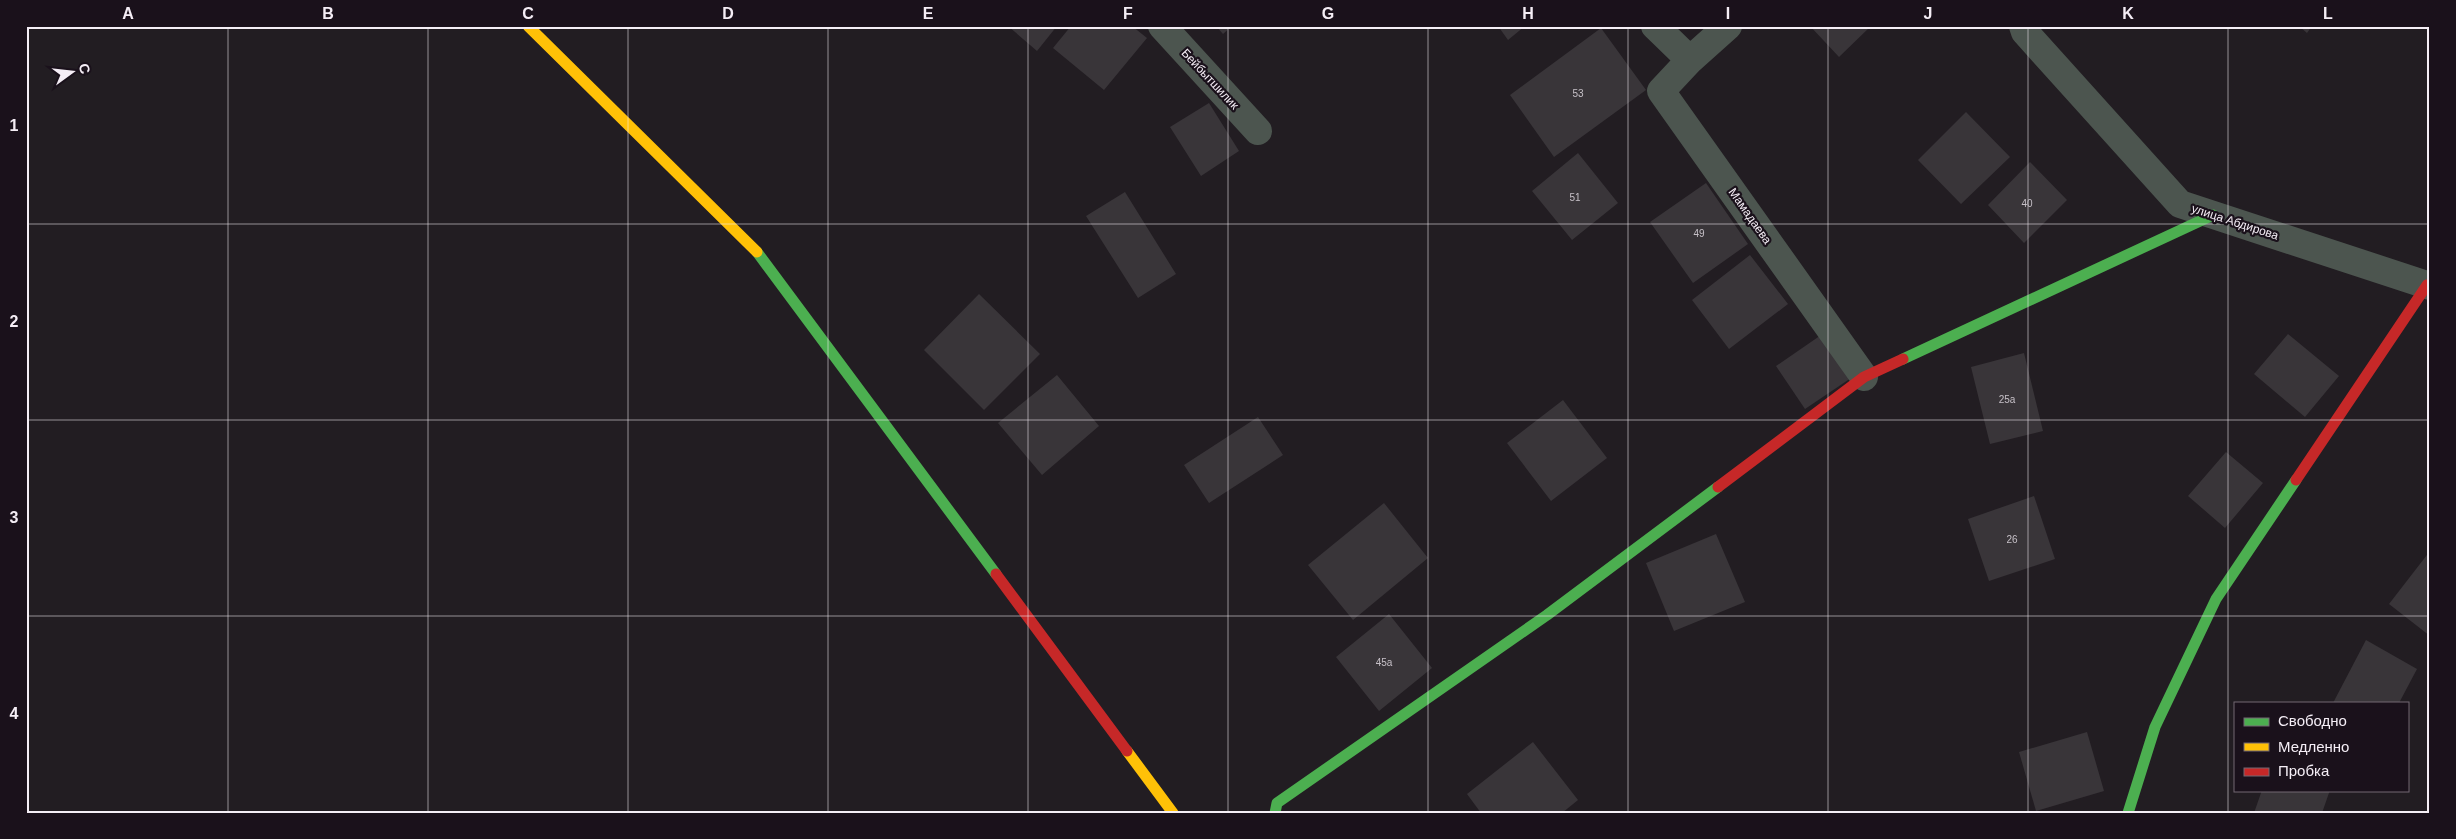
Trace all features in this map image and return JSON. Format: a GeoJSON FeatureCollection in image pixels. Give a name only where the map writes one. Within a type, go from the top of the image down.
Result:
{"type":"FeatureCollection","features":[{"type":"Feature","properties":{"kind":"street"},"geometry":{"type":"LineString","coordinates":[[528,26],[754,248],[1173,813]]}},
{"type":"Feature","properties":{"kind":"street","name":"Бейбытшилик"},"geometry":{"type":"LineString","coordinates":[[1162,26],[1258,131]]}},
{"type":"Feature","properties":{"kind":"street"},"geometry":{"type":"LineString","coordinates":[[1654,26],[1690,60]]}},
{"type":"Feature","properties":{"kind":"street","name":"Мамадаева"},"geometry":{"type":"LineString","coordinates":[[1728,26],[1690,60],[1661,91],[1864,377]]}},
{"type":"Feature","properties":{"kind":"street","name":"улица Абдирова"},"geometry":{"type":"LineString","coordinates":[[2024,26],[2025,32],[2180,204],[2428,286]]}},
{"type":"Feature","properties":{"kind":"street"},"geometry":{"type":"LineString","coordinates":[[1275,813],[1277,802],[1547,616],[1864,377],[2213,215]]}},
{"type":"Feature","properties":{"kind":"street"},"geometry":{"type":"LineString","coordinates":[[2128,813],[2155,727],[2216,599],[2428,286]]}},
{"type":"Feature","properties":{"kind":"building"},"geometry":{"type":"Polygon","coordinates":[[[1008,26],[1057,26],[1037,51],[1008,26]]]}},
{"type":"Feature","properties":{"kind":"building"},"geometry":{"type":"Polygon","coordinates":[[[1071,26],[1132,26],[1147,38],[1104,90],[1053,48],[1071,26]]]}},
{"type":"Feature","properties":{"kind":"building"},"geometry":{"type":"Polygon","coordinates":[[[1216,26],[1232,26],[1223,34],[1216,26]]]}},
{"type":"Feature","properties":{"kind":"building"},"geometry":{"type":"Polygon","coordinates":[[[1498,26],[1525,26],[1508,40],[1498,26]]]}},
{"type":"Feature","properties":{"kind":"building"},"geometry":{"type":"Polygon","coordinates":[[[1810,26],[1871,26],[1839,57],[1810,26]]]}},
{"type":"Feature","properties":{"kind":"building"},"geometry":{"type":"Polygon","coordinates":[[[2299,26],[2312,26],[2307,33],[2299,26]]]}},
{"type":"Feature","properties":{"kind":"building"},"geometry":{"type":"Polygon","coordinates":[[[1601,28],[1646,90],[1554,157],[1510,95],[1601,28]]]}},
{"type":"Feature","properties":{"kind":"building"},"geometry":{"type":"Polygon","coordinates":[[[1209,103],[1239,151],[1201,176],[1170,127],[1209,103]]]}},
{"type":"Feature","properties":{"kind":"building"},"geometry":{"type":"Polygon","coordinates":[[[1966,112],[2010,157],[1961,204],[1918,160],[1966,112]]]}},
{"type":"Feature","properties":{"kind":"building"},"geometry":{"type":"Polygon","coordinates":[[[1578,153],[1618,203],[1572,240],[1532,191],[1578,153]]]}},
{"type":"Feature","properties":{"kind":"building"},"geometry":{"type":"Polygon","coordinates":[[[2030,162],[2067,200],[2024,243],[1988,205],[2030,162]]]}},
{"type":"Feature","properties":{"kind":"building"},"geometry":{"type":"Polygon","coordinates":[[[1706,183],[1748,244],[1693,283],[1650,222],[1706,183]]]}},
{"type":"Feature","properties":{"kind":"building"},"geometry":{"type":"Polygon","coordinates":[[[1125,192],[1176,274],[1138,298],[1086,216],[1125,192]]]}},
{"type":"Feature","properties":{"kind":"building"},"geometry":{"type":"Polygon","coordinates":[[[1750,255],[1788,304],[1729,349],[1692,300],[1750,255]]]}},
{"type":"Feature","properties":{"kind":"building"},"geometry":{"type":"Polygon","coordinates":[[[979,294],[1040,354],[984,410],[924,350],[979,294]]]}},
{"type":"Feature","properties":{"kind":"building"},"geometry":{"type":"Polygon","coordinates":[[[1824,333],[1854,376],[1805,409],[1776,366],[1824,333]]]}},
{"type":"Feature","properties":{"kind":"building"},"geometry":{"type":"Polygon","coordinates":[[[2288,334],[2339,376],[2305,417],[2254,374],[2288,334]]]}},
{"type":"Feature","properties":{"kind":"building"},"geometry":{"type":"Polygon","coordinates":[[[2024,353],[2043,431],[1990,444],[1971,367],[2024,353]]]}},
{"type":"Feature","properties":{"kind":"building"},"geometry":{"type":"Polygon","coordinates":[[[1057,375],[1099,426],[1042,475],[998,423],[1057,375]]]}},
{"type":"Feature","properties":{"kind":"building"},"geometry":{"type":"Polygon","coordinates":[[[1563,400],[1607,458],[1551,501],[1507,443],[1563,400]]]}},
{"type":"Feature","properties":{"kind":"building"},"geometry":{"type":"Polygon","coordinates":[[[1258,417],[1283,455],[1209,503],[1184,465],[1258,417]]]}},
{"type":"Feature","properties":{"kind":"building"},"geometry":{"type":"Polygon","coordinates":[[[2226,452],[2263,483],[2225,528],[2188,496],[2226,452]]]}},
{"type":"Feature","properties":{"kind":"building"},"geometry":{"type":"Polygon","coordinates":[[[2034,496],[2055,559],[1989,581],[1968,519],[2034,496]]]}},
{"type":"Feature","properties":{"kind":"building"},"geometry":{"type":"Polygon","coordinates":[[[1384,503],[1428,558],[1353,620],[1308,565],[1384,503]]]}},
{"type":"Feature","properties":{"kind":"building"},"geometry":{"type":"Polygon","coordinates":[[[1716,534],[1745,602],[1674,631],[1646,563],[1716,534]]]}},
{"type":"Feature","properties":{"kind":"building"},"geometry":{"type":"Polygon","coordinates":[[[2430,551],[2430,636],[2389,604],[2430,551]]]}},
{"type":"Feature","properties":{"kind":"building"},"geometry":{"type":"Polygon","coordinates":[[[1389,614],[1432,668],[1379,711],[1336,657],[1389,614]]]}},
{"type":"Feature","properties":{"kind":"building"},"geometry":{"type":"Polygon","coordinates":[[[2366,640],[2417,669],[2400,702],[2334,702],[2366,640]]]}},
{"type":"Feature","properties":{"kind":"building"},"geometry":{"type":"Polygon","coordinates":[[[2087,732],[2104,791],[2036,811],[2019,752],[2087,732]]]}},
{"type":"Feature","properties":{"kind":"building"},"geometry":{"type":"Polygon","coordinates":[[[1533,742],[1578,800],[1562,813],[1481,813],[1467,794],[1533,742]]]}},
{"type":"Feature","properties":{"kind":"building"},"geometry":{"type":"Polygon","coordinates":[[[2261,792],[2329,792],[2322,813],[2254,813],[2261,792]]]}},
{"type":"Feature","properties":{"kind":"traffic: fast"},"geometry":{"type":"LineString","coordinates":[[1903,359],[2213,215]]}},
{"type":"Feature","properties":{"kind":"traffic: fast"},"geometry":{"type":"LineString","coordinates":[[757,252],[996,574]]}},
{"type":"Feature","properties":{"kind":"traffic: fast"},"geometry":{"type":"LineString","coordinates":[[2128,813],[2155,727],[2216,599],[2296,480]]}},
{"type":"Feature","properties":{"kind":"traffic: fast"},"geometry":{"type":"LineString","coordinates":[[1275,813],[1277,803],[1547,615],[1718,487]]}},
{"type":"Feature","properties":{"kind":"traffic: slow"},"geometry":{"type":"LineString","coordinates":[[528,26],[757,252]]}},
{"type":"Feature","properties":{"kind":"traffic: slow"},"geometry":{"type":"LineString","coordinates":[[1127,751],[1173,813]]}},
{"type":"Feature","properties":{"kind":"traffic: jam"},"geometry":{"type":"LineString","coordinates":[[2296,480],[2427,285]]}},
{"type":"Feature","properties":{"kind":"traffic: jam"},"geometry":{"type":"LineString","coordinates":[[1718,487],[1864,377],[1903,359]]}},
{"type":"Feature","properties":{"kind":"traffic: jam"},"geometry":{"type":"LineString","coordinates":[[996,574],[1127,751]]}}]}
